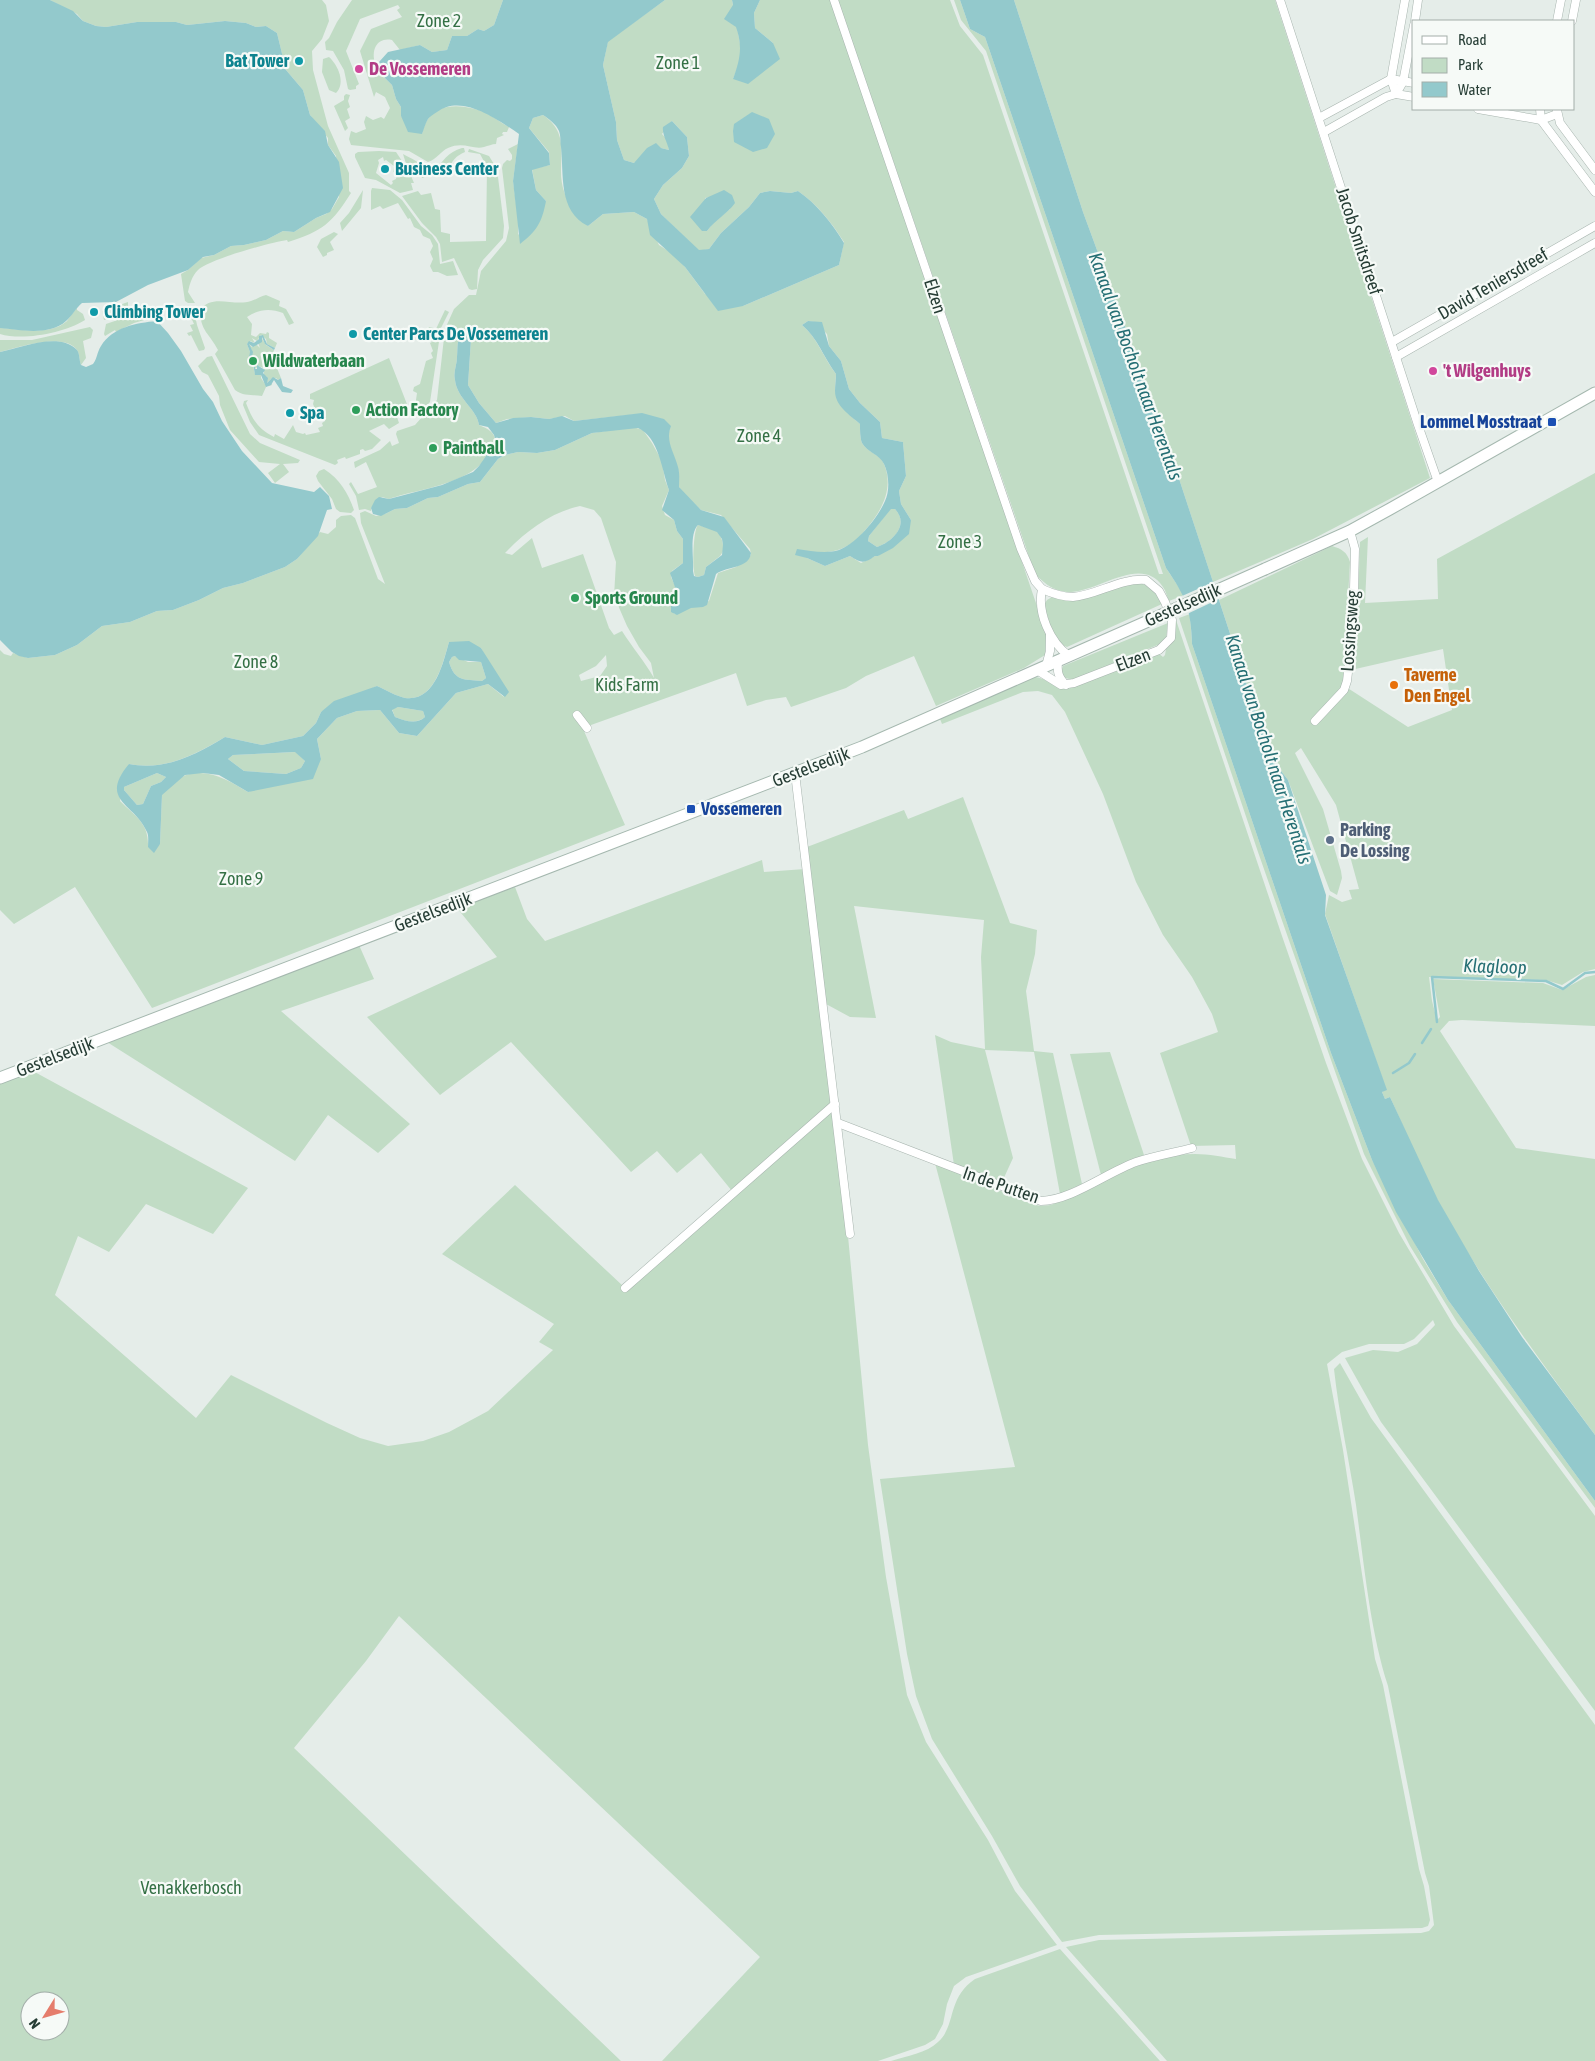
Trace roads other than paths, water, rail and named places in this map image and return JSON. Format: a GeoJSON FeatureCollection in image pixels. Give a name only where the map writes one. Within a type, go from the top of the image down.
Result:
{"type":"FeatureCollection","features":[{"type":"Feature","properties":{"kind":"main road","name":"Gestelsedijk"},"geometry":{"type":"LineString","coordinates":[[0,1078],[795,774],[923,721],[1350,531],[1595,393]]}},
{"type":"Feature","properties":{"kind":"street","name":"Elzen"},"geometry":{"type":"LineString","coordinates":[[834,0],[1021,549],[1035,581],[1042,589],[1057,595],[1074,596],[1124,581],[1146,580],[1159,591],[1172,620],[1171,638],[1159,650],[1066,685]]}},
{"type":"Feature","properties":{"kind":"street","name":"Jacob Smitsdreef"},"geometry":{"type":"LineString","coordinates":[[1280,0],[1438,482]]}},
{"type":"Feature","properties":{"kind":"street"},"geometry":{"type":"LineString","coordinates":[[1396,94],[1391,79],[1405,0]]}},
{"type":"Feature","properties":{"kind":"street"},"geometry":{"type":"LineString","coordinates":[[1414,20],[1418,0]]}},
{"type":"Feature","properties":{"kind":"street"},"geometry":{"type":"LineString","coordinates":[[1557,20],[1561,0]]}},
{"type":"Feature","properties":{"kind":"street"},"geometry":{"type":"LineString","coordinates":[[1572,20],[1576,0]]}},
{"type":"Feature","properties":{"kind":"street"},"geometry":{"type":"LineString","coordinates":[[1396,94],[1404,82],[1412,36]]}},
{"type":"Feature","properties":{"kind":"street"},"geometry":{"type":"LineString","coordinates":[[1319,118],[1391,79],[1412,84]]}},
{"type":"Feature","properties":{"kind":"street"},"geometry":{"type":"LineString","coordinates":[[1324,132],[1386,97],[1396,94],[1412,97]]}},
{"type":"Feature","properties":{"kind":"street"},"geometry":{"type":"LineString","coordinates":[[1484,110],[1542,120],[1557,111],[1560,123],[1595,170]]}},
{"type":"Feature","properties":{"kind":"street"},"geometry":{"type":"LineString","coordinates":[[1540,110],[1542,120],[1595,192]]}},
{"type":"Feature","properties":{"kind":"street","name":"David Teniersdreef"},"geometry":{"type":"LineString","coordinates":[[1392,342],[1595,226]]}},
{"type":"Feature","properties":{"kind":"street","name":"David Teniersdreef"},"geometry":{"type":"LineString","coordinates":[[1396,357],[1595,243]]}},
{"type":"Feature","properties":{"kind":"street","name":"Lossingsweg"},"geometry":{"type":"LineString","coordinates":[[1315,721],[1344,690],[1347,680],[1352,629],[1355,549],[1350,531]]}},
{"type":"Feature","properties":{"kind":"street","name":"Elzen"},"geometry":{"type":"LineString","coordinates":[[1042,589],[1040,600],[1050,635],[1050,651],[1042,668]]}},
{"type":"Feature","properties":{"kind":"street","name":"Elzen"},"geometry":{"type":"LineString","coordinates":[[1050,635],[1057,646],[1069,656]]}},
{"type":"Feature","properties":{"kind":"street"},"geometry":{"type":"LineString","coordinates":[[1058,661],[1057,672],[1066,685]]}},
{"type":"Feature","properties":{"kind":"street"},"geometry":{"type":"LineString","coordinates":[[1042,668],[1061,685],[1066,685]]}},
{"type":"Feature","properties":{"kind":"street"},"geometry":{"type":"LineString","coordinates":[[577,715],[588,728]]}},
{"type":"Feature","properties":{"kind":"street"},"geometry":{"type":"LineString","coordinates":[[795,774],[850,1234]]}},
{"type":"Feature","properties":{"kind":"street"},"geometry":{"type":"LineString","coordinates":[[625,1288],[835,1104]]}},
{"type":"Feature","properties":{"kind":"street","name":"In de Putten"},"geometry":{"type":"LineString","coordinates":[[838,1123],[1041,1201],[1051,1201],[1135,1162],[1192,1148]]}},
{"type":"Feature","properties":{"kind":"water"},"geometry":{"type":"Polygon","coordinates":[[[0,0],[50,0],[73,11],[83,21],[96,26],[106,27],[137,22],[176,22],[187,25],[225,21],[246,23],[256,27],[266,26],[277,33],[286,70],[303,90],[310,115],[325,131],[328,145],[339,162],[343,188],[330,212],[316,218],[294,232],[283,231],[266,240],[231,246],[214,255],[203,257],[188,270],[148,285],[116,302],[82,303],[66,321],[52,329],[25,331],[0,328],[0,0]]]}},
{"type":"Feature","properties":{"kind":"water"},"geometry":{"type":"Polygon","coordinates":[[[503,0],[665,0],[608,42],[603,65],[616,122],[617,140],[624,160],[634,163],[647,148],[656,143],[661,148],[669,150],[663,127],[672,121],[687,137],[689,156],[682,168],[663,185],[654,199],[661,214],[699,250],[709,249],[721,233],[749,207],[760,193],[770,191],[791,193],[798,191],[824,214],[844,243],[839,265],[743,306],[718,311],[685,267],[650,235],[647,219],[634,212],[603,214],[588,226],[578,219],[567,202],[564,191],[559,131],[543,115],[533,118],[529,128],[549,153],[550,165],[532,170],[536,190],[546,201],[538,226],[520,244],[513,181],[519,134],[490,116],[468,107],[457,105],[447,107],[431,116],[422,134],[408,132],[392,85],[380,73],[379,62],[388,52],[420,45],[432,52],[447,50],[452,36],[467,36],[478,29],[484,31],[494,25],[503,0]]]}},
{"type":"Feature","properties":{"kind":"water"},"geometry":{"type":"Polygon","coordinates":[[[732,0],[760,0],[754,13],[755,28],[773,43],[780,59],[748,84],[733,79],[739,59],[740,47],[736,27],[724,19],[733,5],[732,0]]]}},
{"type":"Feature","properties":{"kind":"water","name":"Kanaal van Bocholt naar Herentals"},"geometry":{"type":"Polygon","coordinates":[[[960,0],[1014,0],[1083,212],[1161,424],[1271,758],[1288,780],[1326,895],[1325,915],[1387,1090],[1382,1092],[1385,1099],[1390,1097],[1438,1200],[1479,1271],[1522,1337],[1595,1435],[1595,1501],[1448,1300],[1396,1212],[1372,1160],[1331,1053],[1192,644],[1189,612],[1183,596],[1166,568],[985,37],[970,29],[960,0]]]}},
{"type":"Feature","properties":{"kind":"water"},"geometry":{"type":"Polygon","coordinates":[[[752,112],[769,119],[775,134],[767,148],[753,152],[734,142],[733,131],[734,124],[752,112]]]}},
{"type":"Feature","properties":{"kind":"water"},"geometry":{"type":"Polygon","coordinates":[[[724,190],[732,195],[735,203],[707,231],[702,231],[690,217],[706,198],[724,190]]]}},
{"type":"Feature","properties":{"kind":"water"},"geometry":{"type":"Polygon","coordinates":[[[157,321],[181,351],[242,451],[272,483],[314,492],[320,487],[329,496],[332,509],[327,510],[318,536],[297,559],[285,567],[243,583],[223,588],[173,610],[157,611],[130,622],[102,626],[77,645],[55,655],[28,658],[19,656],[0,640],[0,352],[40,342],[61,342],[70,344],[77,350],[81,365],[86,367],[93,364],[101,346],[118,330],[141,323],[157,321]]]}},
{"type":"Feature","properties":{"kind":"water"},"geometry":{"type":"Polygon","coordinates":[[[808,321],[822,322],[829,346],[841,361],[849,389],[860,403],[880,422],[882,438],[903,442],[906,476],[899,491],[901,504],[911,520],[909,534],[893,548],[865,561],[860,561],[850,556],[825,566],[795,555],[797,549],[829,552],[846,547],[866,530],[882,508],[887,497],[888,488],[884,464],[862,443],[860,424],[840,406],[835,391],[836,374],[816,342],[802,325],[808,321]],[[891,509],[869,536],[868,541],[877,547],[893,537],[900,527],[901,521],[895,509],[891,509]]]}},
{"type":"Feature","properties":{"kind":"water"},"geometry":{"type":"Polygon","coordinates":[[[464,331],[471,339],[468,385],[479,403],[496,423],[513,418],[549,419],[562,416],[574,421],[642,413],[664,419],[671,426],[669,437],[679,470],[679,487],[701,510],[724,517],[751,553],[742,565],[716,574],[707,605],[691,608],[677,615],[671,612],[671,598],[676,590],[670,573],[683,563],[683,539],[677,531],[674,520],[662,510],[669,490],[659,455],[651,439],[638,428],[592,433],[555,450],[537,453],[518,452],[505,455],[498,459],[480,482],[468,484],[438,497],[428,498],[407,508],[395,509],[381,516],[373,514],[371,508],[379,497],[389,499],[442,485],[473,472],[496,442],[494,435],[488,427],[479,425],[475,414],[459,393],[457,387],[454,374],[458,343],[464,331]],[[698,525],[695,529],[692,546],[694,576],[704,575],[706,567],[722,555],[722,539],[717,532],[698,525]]]}},
{"type":"Feature","properties":{"kind":"water","name":"Wildwaterbaan"},"geometry":{"type":"Polygon","coordinates":[[[263,335],[267,344],[275,348],[274,350],[265,344],[262,337],[262,342],[253,347],[249,344],[253,352],[252,357],[255,361],[255,369],[257,369],[257,365],[265,370],[263,373],[268,378],[267,383],[273,377],[278,380],[281,378],[283,386],[293,390],[291,393],[282,392],[274,380],[271,385],[266,387],[261,375],[255,375],[253,363],[249,358],[250,352],[247,344],[249,341],[254,343],[259,339],[259,336],[263,335]]]}},
{"type":"Feature","properties":{"kind":"water"},"geometry":{"type":"Polygon","coordinates":[[[469,641],[481,648],[509,692],[505,697],[488,684],[456,693],[417,736],[399,733],[380,710],[357,711],[337,718],[317,739],[321,759],[313,779],[248,792],[219,775],[203,773],[185,775],[162,795],[160,844],[154,853],[148,847],[148,834],[142,822],[122,801],[118,794],[117,786],[120,776],[129,764],[155,765],[179,760],[225,737],[262,745],[303,736],[316,723],[321,712],[334,701],[377,686],[405,698],[415,698],[424,694],[431,688],[436,679],[449,642],[469,641]],[[455,656],[449,662],[457,676],[482,681],[486,678],[481,662],[459,660],[455,656]],[[398,707],[392,710],[395,717],[407,721],[414,722],[425,717],[423,711],[398,707]],[[295,752],[233,755],[228,759],[244,771],[286,774],[301,768],[305,761],[295,752]],[[157,773],[124,787],[124,790],[137,805],[143,804],[151,786],[161,782],[166,777],[157,773]]]}},
{"type":"Feature","properties":{"kind":"waterway","name":"Klagloop"},"geometry":{"type":"LineString","coordinates":[[1437,1022],[1432,977],[1546,981],[1563,989],[1585,973],[1595,972]]}},
{"type":"Feature","properties":{"kind":"waterway","name":"Klagloop"},"geometry":{"type":"LineString","coordinates":[[1422,1043],[1431,1029]]}},
{"type":"Feature","properties":{"kind":"waterway","name":"Klagloop"},"geometry":{"type":"LineString","coordinates":[[1393,1073],[1409,1063],[1415,1054]]}},
{"type":"Feature","properties":{"kind":"place","name":"Bat Tower"},"geometry":{"type":"Point","coordinates":[299,61]}},
{"type":"Feature","properties":{"kind":"place","name":"De Vossemeren"},"geometry":{"type":"Point","coordinates":[359,69]}},
{"type":"Feature","properties":{"kind":"place","name":"Business Center"},"geometry":{"type":"Point","coordinates":[385,169]}},
{"type":"Feature","properties":{"kind":"place","name":"Climbing Tower"},"geometry":{"type":"Point","coordinates":[94,312]}},
{"type":"Feature","properties":{"kind":"place","name":"Center Parcs De Vossemeren"},"geometry":{"type":"Point","coordinates":[353,334]}},
{"type":"Feature","properties":{"kind":"place","name":"Wildwaterbaan"},"geometry":{"type":"Point","coordinates":[253,361]}},
{"type":"Feature","properties":{"kind":"place","name":"'t Wilgenhuys"},"geometry":{"type":"Point","coordinates":[1433,371]}},
{"type":"Feature","properties":{"kind":"place","name":"Action Factory"},"geometry":{"type":"Point","coordinates":[356,410]}},
{"type":"Feature","properties":{"kind":"place","name":"Spa"},"geometry":{"type":"Point","coordinates":[290,413]}},
{"type":"Feature","properties":{"kind":"place","name":"Lommel Mosstraat"},"geometry":{"type":"Point","coordinates":[1552,422]}},
{"type":"Feature","properties":{"kind":"place","name":"Paintball"},"geometry":{"type":"Point","coordinates":[433,448]}},
{"type":"Feature","properties":{"kind":"place","name":"Sports Ground"},"geometry":{"type":"Point","coordinates":[575,598]}},
{"type":"Feature","properties":{"kind":"place","name":"Taverne Den Engel"},"geometry":{"type":"Point","coordinates":[1394,685]}},
{"type":"Feature","properties":{"kind":"place","name":"Vossemeren"},"geometry":{"type":"Point","coordinates":[691,809]}},
{"type":"Feature","properties":{"kind":"place","name":"Parking De Lossing"},"geometry":{"type":"Point","coordinates":[1330,840]}},
{"type":"Feature","properties":{"kind":"park label","name":"Zone 2"},"geometry":{"type":"Point","coordinates":[439,21]}},
{"type":"Feature","properties":{"kind":"park label","name":"Zone 1"},"geometry":{"type":"Point","coordinates":[678,63]}},
{"type":"Feature","properties":{"kind":"park label","name":"Zone 4"},"geometry":{"type":"Point","coordinates":[759,436]}},
{"type":"Feature","properties":{"kind":"park label","name":"Zone 3"},"geometry":{"type":"Point","coordinates":[960,542]}},
{"type":"Feature","properties":{"kind":"park label","name":"Zone 8"},"geometry":{"type":"Point","coordinates":[256,662]}},
{"type":"Feature","properties":{"kind":"park label","name":"Kids Farm"},"geometry":{"type":"Point","coordinates":[627,685]}},
{"type":"Feature","properties":{"kind":"park label","name":"Zone 9"},"geometry":{"type":"Point","coordinates":[241,879]}},
{"type":"Feature","properties":{"kind":"park label","name":"Venakkerbosch"},"geometry":{"type":"Point","coordinates":[191,1888]}}]}
